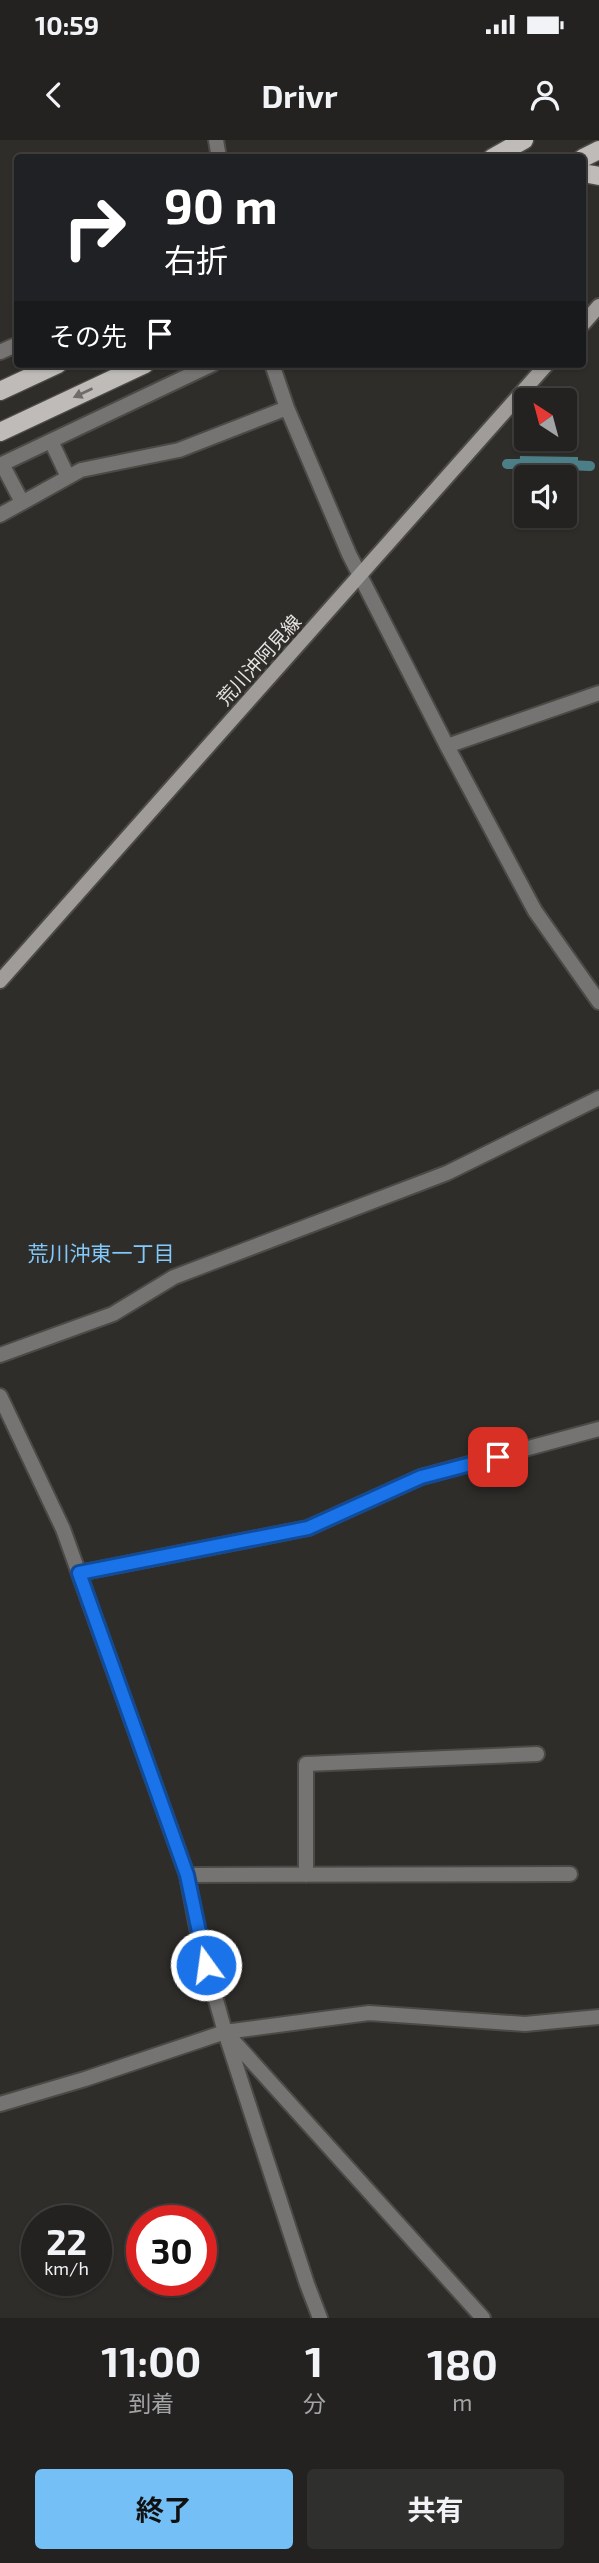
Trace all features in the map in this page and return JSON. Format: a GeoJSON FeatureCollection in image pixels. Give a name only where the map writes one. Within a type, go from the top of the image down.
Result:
{"type":"FeatureCollection","features":[{"type":"Feature","properties":{"kind":"main road"},"geometry":{"type":"LineString","coordinates":[[499,154],[524,140]]}},
{"type":"Feature","properties":{"kind":"main road"},"geometry":{"type":"LineString","coordinates":[[586,321],[599,306]]}},
{"type":"Feature","properties":{"kind":"main road"},"geometry":{"type":"LineString","coordinates":[[0,391],[49,368]]}},
{"type":"Feature","properties":{"kind":"main road"},"geometry":{"type":"LineString","coordinates":[[0,432],[136,368]]}},
{"type":"Feature","properties":{"kind":"main road","name":"荒川沖阿見線"},"geometry":{"type":"LineString","coordinates":[[0,981],[543,368]]}},
{"type":"Feature","properties":{"kind":"street"},"geometry":{"type":"LineString","coordinates":[[22,502],[1,465],[205,368]]}},
{"type":"Feature","properties":{"kind":"street"},"geometry":{"type":"LineString","coordinates":[[273,368],[287,408],[349,554],[447,746],[535,911],[599,1002]]}},
{"type":"Feature","properties":{"kind":"street"},"geometry":{"type":"LineString","coordinates":[[0,515],[81,470],[179,450],[287,408]]}},
{"type":"Feature","properties":{"kind":"street"},"geometry":{"type":"LineString","coordinates":[[51,441],[68,477]]}},
{"type":"Feature","properties":{"kind":"street"},"geometry":{"type":"LineString","coordinates":[[447,746],[599,693]]}},
{"type":"Feature","properties":{"kind":"street"},"geometry":{"type":"LineString","coordinates":[[0,1355],[113,1314],[174,1277],[447,1173],[599,1098]]}},
{"type":"Feature","properties":{"kind":"street"},"geometry":{"type":"LineString","coordinates":[[0,1396],[63,1529],[187,1875],[200,1943],[225,2032],[320,2318]]}},
{"type":"Feature","properties":{"kind":"street"},"geometry":{"type":"LineString","coordinates":[[79,1573],[308,1528],[421,1477],[599,1429]]}},
{"type":"Feature","properties":{"kind":"street"},"geometry":{"type":"LineString","coordinates":[[306,1875],[306,1764],[537,1754]]}},
{"type":"Feature","properties":{"kind":"street"},"geometry":{"type":"LineString","coordinates":[[187,1875],[570,1874]]}},
{"type":"Feature","properties":{"kind":"street"},"geometry":{"type":"LineString","coordinates":[[0,2104],[225,2032],[369,2014],[525,2024],[599,2017]]}},
{"type":"Feature","properties":{"kind":"street"},"geometry":{"type":"LineString","coordinates":[[225,2032],[483,2318]]}},
{"type":"Feature","properties":{"kind":"water"},"geometry":{"type":"Polygon","coordinates":[[[520,456],[578,457],[578,473],[577,465],[519,465],[520,456]]]}},
{"type":"Feature","properties":{"kind":"waterway"},"geometry":{"type":"LineString","coordinates":[[507,464],[530,464]]}},
{"type":"Feature","properties":{"kind":"waterway"},"geometry":{"type":"LineString","coordinates":[[577,465],[590,466]]}},
{"type":"Feature","properties":{"kind":"district","name":"荒川沖東一丁目"},"geometry":{"type":"Point","coordinates":[101,1254]}},
{"type":"Feature","properties":{"kind":"route"},"geometry":{"type":"LineString","coordinates":[[206,1965],[187,1875],[79,1573],[308,1528],[421,1477],[498,1457]]}}]}
